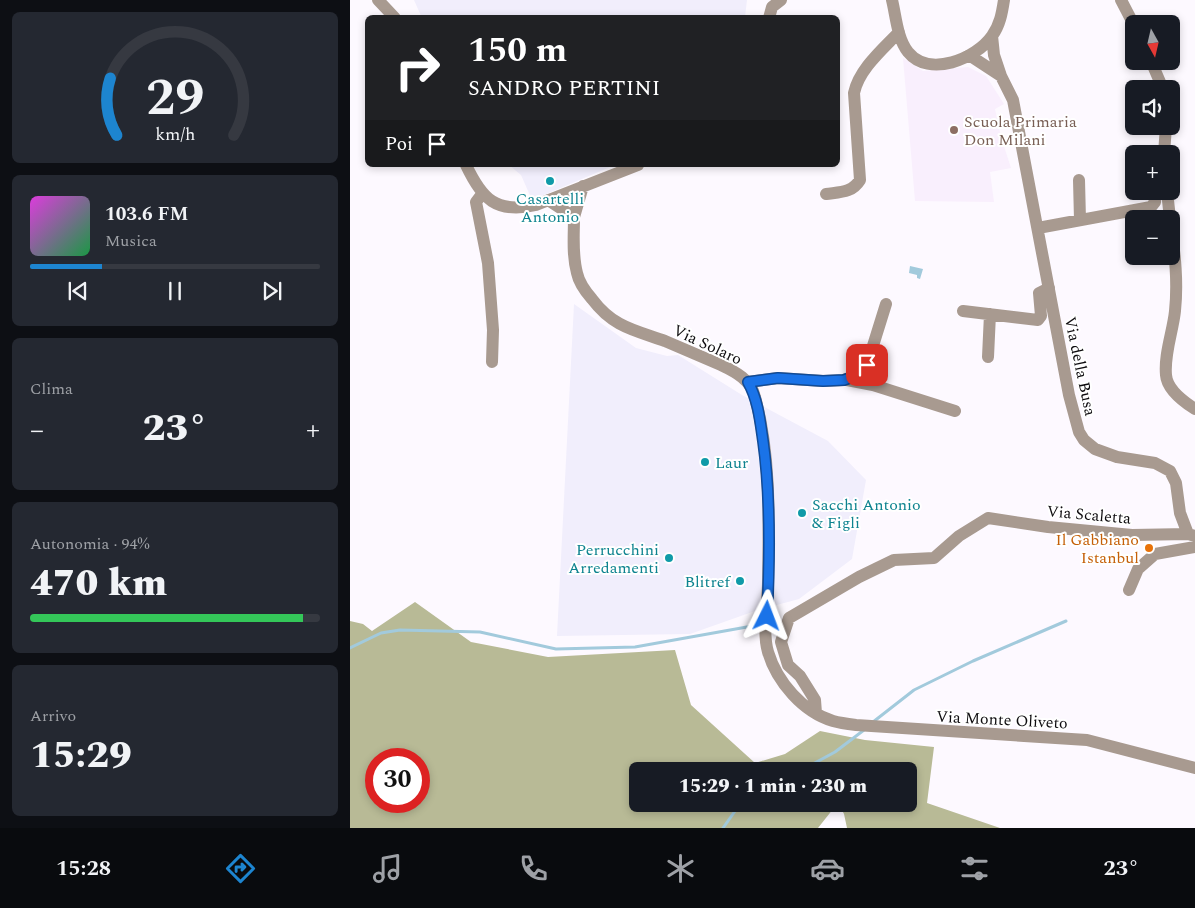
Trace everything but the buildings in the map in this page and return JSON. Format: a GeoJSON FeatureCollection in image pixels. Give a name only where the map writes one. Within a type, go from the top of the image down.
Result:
{"type":"FeatureCollection","features":[{"type":"Feature","properties":{"kind":"street"},"geometry":{"type":"LineString","coordinates":[[378,0],[392,15]]}},
{"type":"Feature","properties":{"kind":"street"},"geometry":{"type":"LineString","coordinates":[[770,15],[772,7],[781,0]]}},
{"type":"Feature","properties":{"kind":"street"},"geometry":{"type":"LineString","coordinates":[[892,0],[901,41],[908,52],[919,61],[932,64],[950,64],[982,48],[1000,23],[1004,0]]}},
{"type":"Feature","properties":{"kind":"street"},"geometry":{"type":"LineString","coordinates":[[1121,0],[1129,15]]}},
{"type":"Feature","properties":{"kind":"street"},"geometry":{"type":"LineString","coordinates":[[826,194],[848,191],[856,186],[860,180],[854,93],[856,86],[870,64],[900,32]]}},
{"type":"Feature","properties":{"kind":"street","name":"Via della Busa"},"geometry":{"type":"LineString","coordinates":[[992,36],[994,55],[1001,76],[1013,100],[1069,395],[1079,432],[1084,440],[1095,449],[1117,457],[1155,463],[1170,471],[1176,483],[1180,513],[1192,535]]}},
{"type":"Feature","properties":{"kind":"street"},"geometry":{"type":"LineString","coordinates":[[969,55],[1001,76]]}},
{"type":"Feature","properties":{"kind":"street"},"geometry":{"type":"LineString","coordinates":[[467,167],[482,194],[499,204],[519,208],[548,200],[633,167]]}},
{"type":"Feature","properties":{"kind":"street"},"geometry":{"type":"LineString","coordinates":[[1079,180],[1080,220]]}},
{"type":"Feature","properties":{"kind":"street","name":"Via Solaro"},"geometry":{"type":"LineString","coordinates":[[583,186],[574,217],[573,253],[577,275],[584,290],[601,312],[613,321],[631,330],[664,341],[734,371],[748,382],[754,393],[759,410],[766,464],[768,521],[766,632],[768,651],[777,674],[790,691],[812,710]]}},
{"type":"Feature","properties":{"kind":"street"},"geometry":{"type":"LineString","coordinates":[[482,194],[476,202],[488,263],[493,330],[492,362]]}},
{"type":"Feature","properties":{"kind":"street"},"geometry":{"type":"LineString","coordinates":[[548,200],[574,217]]}},
{"type":"Feature","properties":{"kind":"street"},"geometry":{"type":"LineString","coordinates":[[1038,228],[1150,207],[1155,200]]}},
{"type":"Feature","properties":{"kind":"street"},"geometry":{"type":"LineString","coordinates":[[1176,265],[1175,309],[1166,360],[1166,377],[1174,391],[1185,403],[1195,408]]}},
{"type":"Feature","properties":{"kind":"street","name":"Via della Busa"},"geometry":{"type":"LineString","coordinates":[[963,311],[1038,320],[1040,316],[1039,293],[1049,288]]}},
{"type":"Feature","properties":{"kind":"street"},"geometry":{"type":"LineString","coordinates":[[844,380],[858,375],[867,365],[886,304]]}},
{"type":"Feature","properties":{"kind":"street"},"geometry":{"type":"LineString","coordinates":[[988,357],[990,314]]}},
{"type":"Feature","properties":{"kind":"street"},"geometry":{"type":"LineString","coordinates":[[748,382],[778,378],[823,381],[844,380],[873,385],[955,411]]}},
{"type":"Feature","properties":{"kind":"street","name":"Via Scaletta"},"geometry":{"type":"LineString","coordinates":[[812,710],[815,700],[800,676],[788,664],[781,642],[789,618],[859,576],[894,560],[934,558],[959,536],[988,518],[1048,527],[1132,535],[1192,535]]}},
{"type":"Feature","properties":{"kind":"street"},"geometry":{"type":"LineString","coordinates":[[1129,590],[1138,569],[1155,554],[1195,547]]}},
{"type":"Feature","properties":{"kind":"street","name":"Via Monte Oliveto"},"geometry":{"type":"LineString","coordinates":[[812,710],[832,721],[877,728],[1088,740],[1195,768]]}},
{"type":"Feature","properties":{"kind":"shaded area"},"geometry":{"type":"Polygon","coordinates":[[[414,0],[747,0],[745,15],[421,15],[414,0]]]}},
{"type":"Feature","properties":{"kind":"shaded area","name":"Scuola Primaria Don Milani"},"geometry":{"type":"Polygon","coordinates":[[[903,58],[923,71],[968,67],[986,76],[1004,104],[995,109],[1001,137],[1011,168],[990,172],[994,202],[915,201],[903,58]]]}},
{"type":"Feature","properties":{"kind":"shaded area","name":"Casartelli Antonio"},"geometry":{"type":"Polygon","coordinates":[[[511,167],[610,167],[532,200],[521,175],[511,167]]]}},
{"type":"Feature","properties":{"kind":"shaded area"},"geometry":{"type":"Polygon","coordinates":[[[574,304],[636,348],[667,356],[678,355],[742,395],[828,441],[866,480],[852,559],[799,599],[755,611],[690,634],[557,636],[574,304]]]}},
{"type":"Feature","properties":{"kind":"green space"},"geometry":{"type":"Polygon","coordinates":[[[415,602],[471,642],[548,657],[675,650],[691,705],[754,762],[629,762],[629,812],[831,812],[818,828],[350,828],[350,621],[363,624],[372,631],[415,602]]]}},
{"type":"Feature","properties":{"kind":"green space"},"geometry":{"type":"Polygon","coordinates":[[[820,731],[865,740],[934,747],[927,803],[1000,828],[847,828],[843,812],[917,812],[917,762],[758,762],[785,754],[820,731]]]}},
{"type":"Feature","properties":{"kind":"water"},"geometry":{"type":"Polygon","coordinates":[[[910,266],[923,269],[920,279],[917,278],[917,275],[909,273],[910,266]]]}},
{"type":"Feature","properties":{"kind":"waterway"},"geometry":{"type":"LineString","coordinates":[[873,722],[914,690],[973,661],[1066,621]]}},
{"type":"Feature","properties":{"kind":"waterway"},"geometry":{"type":"LineString","coordinates":[[350,648],[381,633],[400,630],[480,632],[556,649],[635,647],[758,625]]}},
{"type":"Feature","properties":{"kind":"waterway"},"geometry":{"type":"LineString","coordinates":[[817,762],[835,752],[864,730]]}},
{"type":"Feature","properties":{"kind":"waterway"},"geometry":{"type":"LineString","coordinates":[[723,828],[734,812]]}},
{"type":"Feature","properties":{"kind":"place","name":"Scuola Primaria Don Milani"},"geometry":{"type":"Point","coordinates":[954,130]}},
{"type":"Feature","properties":{"kind":"place","name":"Casartelli Antonio"},"geometry":{"type":"Point","coordinates":[550,181]}},
{"type":"Feature","properties":{"kind":"place","name":"Laur"},"geometry":{"type":"Point","coordinates":[705,462]}},
{"type":"Feature","properties":{"kind":"place","name":"Sacchi Antonio & Figli"},"geometry":{"type":"Point","coordinates":[802,513]}},
{"type":"Feature","properties":{"kind":"place","name":"Il Gabbiano Istanbul"},"geometry":{"type":"Point","coordinates":[1149,548]}},
{"type":"Feature","properties":{"kind":"place","name":"Perrucchini Arredamenti"},"geometry":{"type":"Point","coordinates":[669,558]}},
{"type":"Feature","properties":{"kind":"place","name":"Blitref"},"geometry":{"type":"Point","coordinates":[740,581]}},
{"type":"Feature","properties":{"kind":"route"},"geometry":{"type":"LineString","coordinates":[[767,616],[768,495],[766,464],[759,410],[754,393],[748,382],[778,378],[823,381],[844,380],[858,375],[867,365]]}}]}
